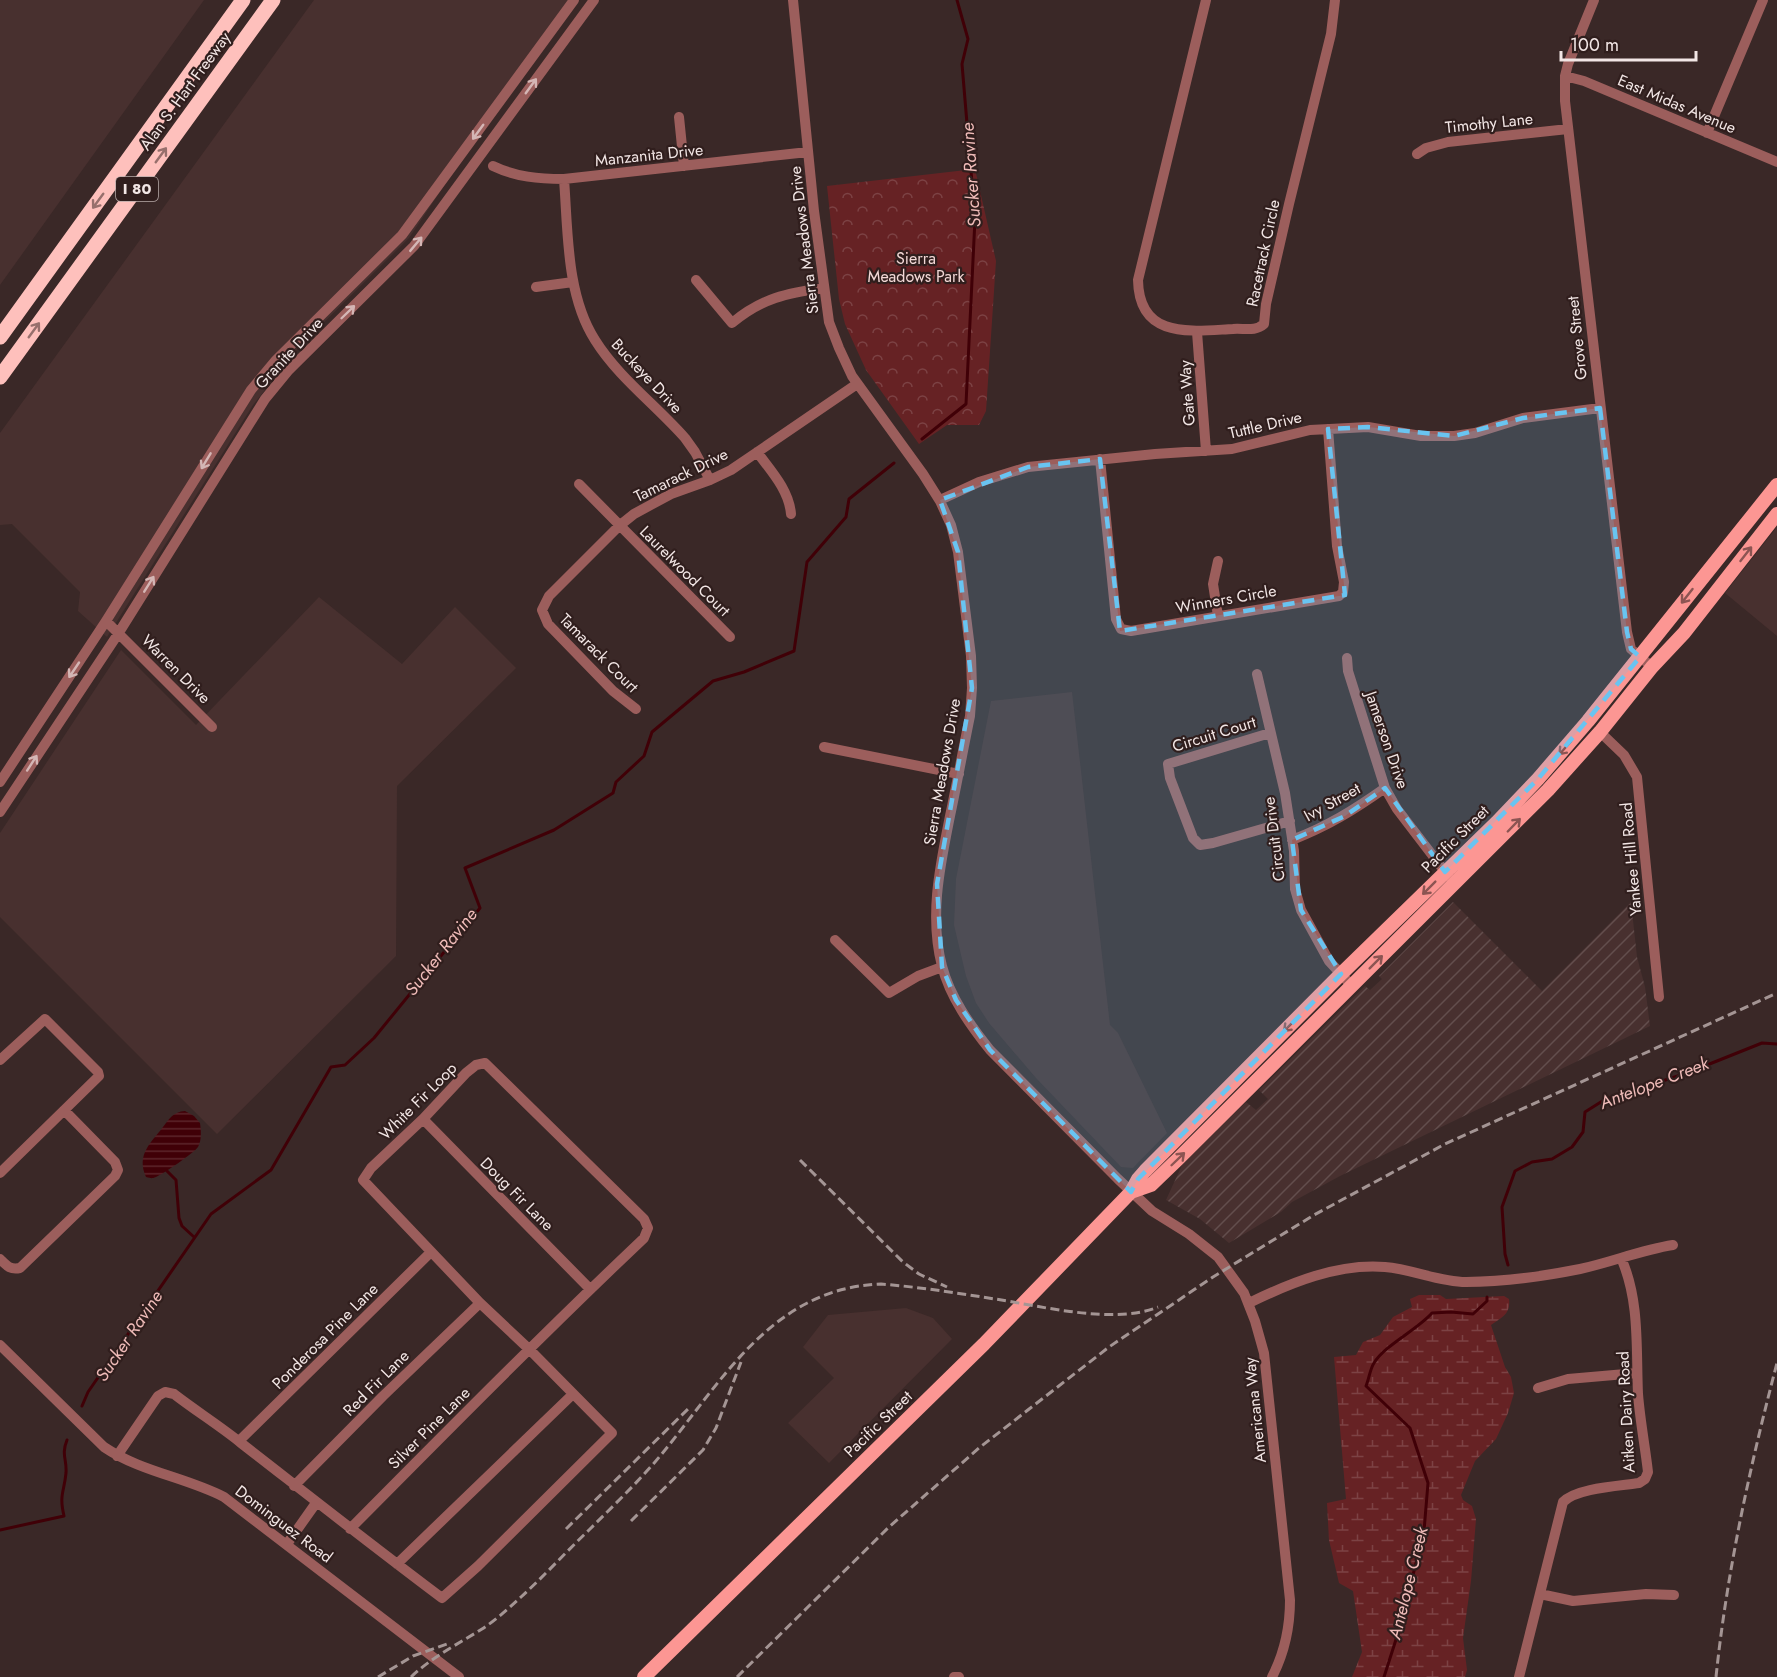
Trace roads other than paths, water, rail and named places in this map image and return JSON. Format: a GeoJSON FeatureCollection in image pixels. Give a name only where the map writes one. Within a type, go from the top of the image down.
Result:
{"type":"FeatureCollection","features":[{"type":"Feature","properties":{"kind":"highway","name":"Alan S. Hart Freeway"},"geometry":{"type":"LineString","coordinates":[[0,337],[243,0]]}},
{"type":"Feature","properties":{"kind":"highway","name":"Alan S. Hart Freeway"},"geometry":{"type":"LineString","coordinates":[[0,377],[273,0]]}},
{"type":"Feature","properties":{"kind":"main road","name":"Pacific Street"},"geometry":{"type":"LineString","coordinates":[[644,1677],[984,1344],[1131,1192],[1137,1179],[1341,974],[1497,822],[1588,721],[1777,486]]}},
{"type":"Feature","properties":{"kind":"main road","name":"Pacific Street"},"geometry":{"type":"LineString","coordinates":[[1131,1192],[1151,1185],[1548,790],[1600,732],[1652,667],[1684,633],[1777,514]]}},
{"type":"Feature","properties":{"kind":"main road"},"geometry":{"type":"LineString","coordinates":[[1714,594],[1712,581],[1731,542]]}},
{"type":"Feature","properties":{"kind":"street","name":"Granite Drive"},"geometry":{"type":"LineString","coordinates":[[0,782],[106,621],[251,390],[276,360],[402,235],[574,0]]}},
{"type":"Feature","properties":{"kind":"street","name":"Granite Drive"},"geometry":{"type":"LineString","coordinates":[[0,812],[118,634],[265,399],[288,371],[404,258],[426,232],[594,0]]}},
{"type":"Feature","properties":{"kind":"street","name":"Sierra Meadows Drive"},"geometry":{"type":"LineString","coordinates":[[793,0],[824,288],[834,335],[857,384],[940,500],[951,525],[958,552],[971,656],[972,688],[970,716],[937,884],[936,930],[942,967],[956,1000],[972,1027],[990,1050],[1131,1192]]}},
{"type":"Feature","properties":{"kind":"street","name":"Racetrack Circle"},"geometry":{"type":"LineString","coordinates":[[1206,0],[1138,280],[1139,294],[1144,306],[1156,320],[1172,329],[1197,332],[1252,330],[1264,324],[1266,304],[1284,226],[1329,45],[1335,0]]}},
{"type":"Feature","properties":{"kind":"street","name":"Grove Street"},"geometry":{"type":"LineString","coordinates":[[1594,0],[1565,76],[1568,129],[1628,632],[1632,649],[1652,667]]}},
{"type":"Feature","properties":{"kind":"street"},"geometry":{"type":"LineString","coordinates":[[1707,133],[1763,0]]}},
{"type":"Feature","properties":{"kind":"street","name":"East Midas Avenue"},"geometry":{"type":"LineString","coordinates":[[1565,76],[1584,81],[1777,162]]}},
{"type":"Feature","properties":{"kind":"street"},"geometry":{"type":"LineString","coordinates":[[679,117],[684,166]]}},
{"type":"Feature","properties":{"kind":"street","name":"Timothy Lane"},"geometry":{"type":"LineString","coordinates":[[1417,154],[1426,148],[1448,142],[1568,129]]}},
{"type":"Feature","properties":{"kind":"street","name":"Manzanita Drive"},"geometry":{"type":"LineString","coordinates":[[494,166],[526,177],[564,179],[808,152]]}},
{"type":"Feature","properties":{"kind":"street","name":"Buckeye Drive"},"geometry":{"type":"LineString","coordinates":[[564,179],[573,282],[581,313],[596,341],[621,372],[685,438],[710,480]]}},
{"type":"Feature","properties":{"kind":"street"},"geometry":{"type":"LineString","coordinates":[[696,280],[732,323],[745,312],[774,297],[824,288]]}},
{"type":"Feature","properties":{"kind":"street"},"geometry":{"type":"LineString","coordinates":[[536,287],[573,282]]}},
{"type":"Feature","properties":{"kind":"street","name":"Gate Way"},"geometry":{"type":"LineString","coordinates":[[1197,332],[1206,451]]}},
{"type":"Feature","properties":{"kind":"street","name":"Tamarack Drive"},"geometry":{"type":"LineString","coordinates":[[543,616],[542,610],[545,603],[556,588],[619,526],[652,503],[731,470],[857,384]]}},
{"type":"Feature","properties":{"kind":"street","name":"Tuttle Drive"},"geometry":{"type":"LineString","coordinates":[[940,500],[979,482],[1028,467],[1243,447],[1288,434],[1328,429],[1368,427],[1421,436],[1454,436],[1475,433],[1523,418],[1600,408]]}},
{"type":"Feature","properties":{"kind":"street","name":"Winners Circle"},"geometry":{"type":"LineString","coordinates":[[1100,459],[1118,625],[1126,631],[1131,631],[1333,597],[1343,592],[1344,582],[1337,546],[1328,429]]}},
{"type":"Feature","properties":{"kind":"street"},"geometry":{"type":"LineString","coordinates":[[757,452],[783,489],[791,514]]}},
{"type":"Feature","properties":{"kind":"street","name":"Laurelwood Court"},"geometry":{"type":"LineString","coordinates":[[579,484],[730,637]]}},
{"type":"Feature","properties":{"kind":"street"},"geometry":{"type":"LineString","coordinates":[[1218,561],[1213,584],[1218,616]]}},
{"type":"Feature","properties":{"kind":"street","name":"Tamarack Court"},"geometry":{"type":"LineString","coordinates":[[543,616],[572,650],[613,691],[636,709]]}},
{"type":"Feature","properties":{"kind":"street","name":"Warren Drive"},"geometry":{"type":"LineString","coordinates":[[106,621],[212,726]]}},
{"type":"Feature","properties":{"kind":"street","name":"Jamerson Drive"},"geometry":{"type":"LineString","coordinates":[[1347,658],[1348,671],[1385,788],[1396,809],[1454,884]]}},
{"type":"Feature","properties":{"kind":"street","name":"Circuit Drive"},"geometry":{"type":"LineString","coordinates":[[1257,674],[1290,821],[1295,889],[1301,910],[1329,961],[1352,986]]}},
{"type":"Feature","properties":{"kind":"street","name":"Yankee Hill Road"},"geometry":{"type":"LineString","coordinates":[[1600,732],[1624,755],[1637,777],[1659,997]]}},
{"type":"Feature","properties":{"kind":"street","name":"Circuit Court"},"geometry":{"type":"LineString","coordinates":[[1270,733],[1168,764],[1170,778],[1193,838],[1200,845],[1290,821]]}},
{"type":"Feature","properties":{"kind":"street"},"geometry":{"type":"LineString","coordinates":[[824,747],[959,774]]}},
{"type":"Feature","properties":{"kind":"street","name":"Ivy Street"},"geometry":{"type":"LineString","coordinates":[[1292,840],[1345,816],[1385,788]]}},
{"type":"Feature","properties":{"kind":"street"},"geometry":{"type":"LineString","coordinates":[[835,940],[889,993],[918,976],[942,967]]}},
{"type":"Feature","properties":{"kind":"street"},"geometry":{"type":"LineString","coordinates":[[0,1060],[45,1018],[98,1072],[99,1076],[0,1173]]}},
{"type":"Feature","properties":{"kind":"street","name":"White Fir Loop"},"geometry":{"type":"LineString","coordinates":[[485,1063],[644,1219],[648,1227],[644,1238],[530,1350],[480,1303],[363,1180],[371,1168],[423,1119],[466,1073],[476,1065],[485,1063]]}},
{"type":"Feature","properties":{"kind":"street"},"geometry":{"type":"LineString","coordinates":[[0,1259],[8,1267],[20,1268],[116,1176],[118,1170],[115,1162],[65,1111]]}},
{"type":"Feature","properties":{"kind":"street","name":"Doug Fir Lane"},"geometry":{"type":"LineString","coordinates":[[423,1119],[590,1289]]}},
{"type":"Feature","properties":{"kind":"street","name":"Americana Way"},"geometry":{"type":"LineString","coordinates":[[1131,1192],[1152,1211],[1189,1234],[1218,1257],[1233,1275],[1249,1304],[1264,1353],[1290,1600],[1287,1639],[1280,1663],[1272,1677]]}},
{"type":"Feature","properties":{"kind":"street"},"geometry":{"type":"LineString","coordinates":[[1249,1304],[1303,1281],[1331,1272],[1355,1268],[1384,1267],[1465,1282],[1546,1275],[1581,1269],[1645,1250],[1673,1245]]}},
{"type":"Feature","properties":{"kind":"street","name":"Ponderosa Pine Lane"},"geometry":{"type":"LineString","coordinates":[[240,1441],[431,1252]]}},
{"type":"Feature","properties":{"kind":"street","name":"Aitken Dairy Road"},"geometry":{"type":"LineString","coordinates":[[1520,1677],[1563,1502],[1568,1496],[1578,1493],[1639,1483],[1645,1479],[1648,1472],[1638,1398],[1638,1350],[1631,1288],[1621,1258]]}},
{"type":"Feature","properties":{"kind":"street","name":"Red Fir Lane"},"geometry":{"type":"LineString","coordinates":[[294,1486],[480,1303]]}},
{"type":"Feature","properties":{"kind":"street","name":"Dominguez Road"},"geometry":{"type":"LineString","coordinates":[[0,1345],[90,1436],[117,1456],[150,1471],[201,1485],[224,1497],[459,1677]]}},
{"type":"Feature","properties":{"kind":"street"},"geometry":{"type":"LineString","coordinates":[[117,1456],[158,1396],[165,1392],[174,1394],[240,1441],[294,1486],[442,1598],[478,1566],[612,1434],[530,1350]]}},
{"type":"Feature","properties":{"kind":"street","name":"Silver Pine Lane"},"geometry":{"type":"LineString","coordinates":[[350,1529],[530,1350]]}},
{"type":"Feature","properties":{"kind":"street"},"geometry":{"type":"LineString","coordinates":[[1538,1388],[1568,1379],[1637,1373]]}},
{"type":"Feature","properties":{"kind":"street"},"geometry":{"type":"LineString","coordinates":[[397,1564],[573,1394]]}},
{"type":"Feature","properties":{"kind":"street"},"geometry":{"type":"LineString","coordinates":[[287,1544],[316,1503]]}},
{"type":"Feature","properties":{"kind":"street"},"geometry":{"type":"LineString","coordinates":[[1540,1594],[1573,1601],[1646,1594],[1674,1595]]}},
{"type":"Feature","properties":{"kind":"waterway","name":"Sucker Ravine"},"geometry":{"type":"LineString","coordinates":[[922,439],[966,404],[975,219],[962,64],[968,39],[957,0]]}},
{"type":"Feature","properties":{"kind":"waterway","name":"Sucker Ravine"},"geometry":{"type":"LineString","coordinates":[[82,1406],[88,1392],[211,1214],[271,1170],[331,1067],[345,1065],[374,1038],[480,908],[465,868],[554,830],[613,793],[616,782],[644,756],[652,732],[713,681],[744,672],[794,651],[807,562],[846,517],[849,499],[894,463]]}},
{"type":"Feature","properties":{"kind":"waterway","name":"Antelope Creek"},"geometry":{"type":"LineString","coordinates":[[1508,1265],[1505,1254],[1502,1207],[1515,1171],[1532,1162],[1552,1159],[1572,1147],[1583,1132],[1585,1112],[1604,1100],[1687,1073],[1762,1043],[1777,1044]]}},
{"type":"Feature","properties":{"kind":"waterway"},"geometry":{"type":"LineString","coordinates":[[167,1171],[176,1180],[179,1218],[182,1226],[194,1237]]}},
{"type":"Feature","properties":{"kind":"waterway","name":"Antelope Creek"},"geometry":{"type":"LineString","coordinates":[[1384,1677],[1400,1627],[1424,1531],[1428,1483],[1410,1428],[1366,1386],[1373,1365],[1379,1356],[1432,1313],[1473,1314],[1487,1301],[1487,1297]]}},
{"type":"Feature","properties":{"kind":"waterway","name":"Sucker Ravine"},"geometry":{"type":"LineString","coordinates":[[0,1530],[64,1516],[62,1498],[66,1473],[64,1453],[67,1440]]}},
{"type":"Feature","properties":{"kind":"railway"},"geometry":{"type":"LineString","coordinates":[[737,1677],[889,1527],[979,1448],[1109,1347],[1213,1277],[1314,1215],[1445,1144],[1777,993]]}},
{"type":"Feature","properties":{"kind":"railway"},"geometry":{"type":"LineString","coordinates":[[800,1160],[903,1262],[919,1274],[947,1287]]}},
{"type":"Feature","properties":{"kind":"railway"},"geometry":{"type":"LineString","coordinates":[[411,1677],[436,1657],[492,1622],[530,1589],[647,1471],[750,1346],[777,1322],[808,1303],[842,1290],[881,1284],[938,1290],[1099,1314],[1140,1312],[1158,1307]]}},
{"type":"Feature","properties":{"kind":"railway"},"geometry":{"type":"LineString","coordinates":[[631,1521],[703,1450],[716,1428],[741,1362]]}},
{"type":"Feature","properties":{"kind":"railway"},"geometry":{"type":"LineString","coordinates":[[1716,1677],[1726,1598],[1740,1519],[1777,1363]]}},
{"type":"Feature","properties":{"kind":"railway"},"geometry":{"type":"LineString","coordinates":[[566,1529],[690,1407]]}},
{"type":"Feature","properties":{"kind":"railway"},"geometry":{"type":"LineString","coordinates":[[378,1677],[413,1656],[450,1643]]}},
{"type":"Feature","properties":{"kind":"park label","name":"Sierra Meadows Park"},"geometry":{"type":"Point","coordinates":[916,267]}}]}
